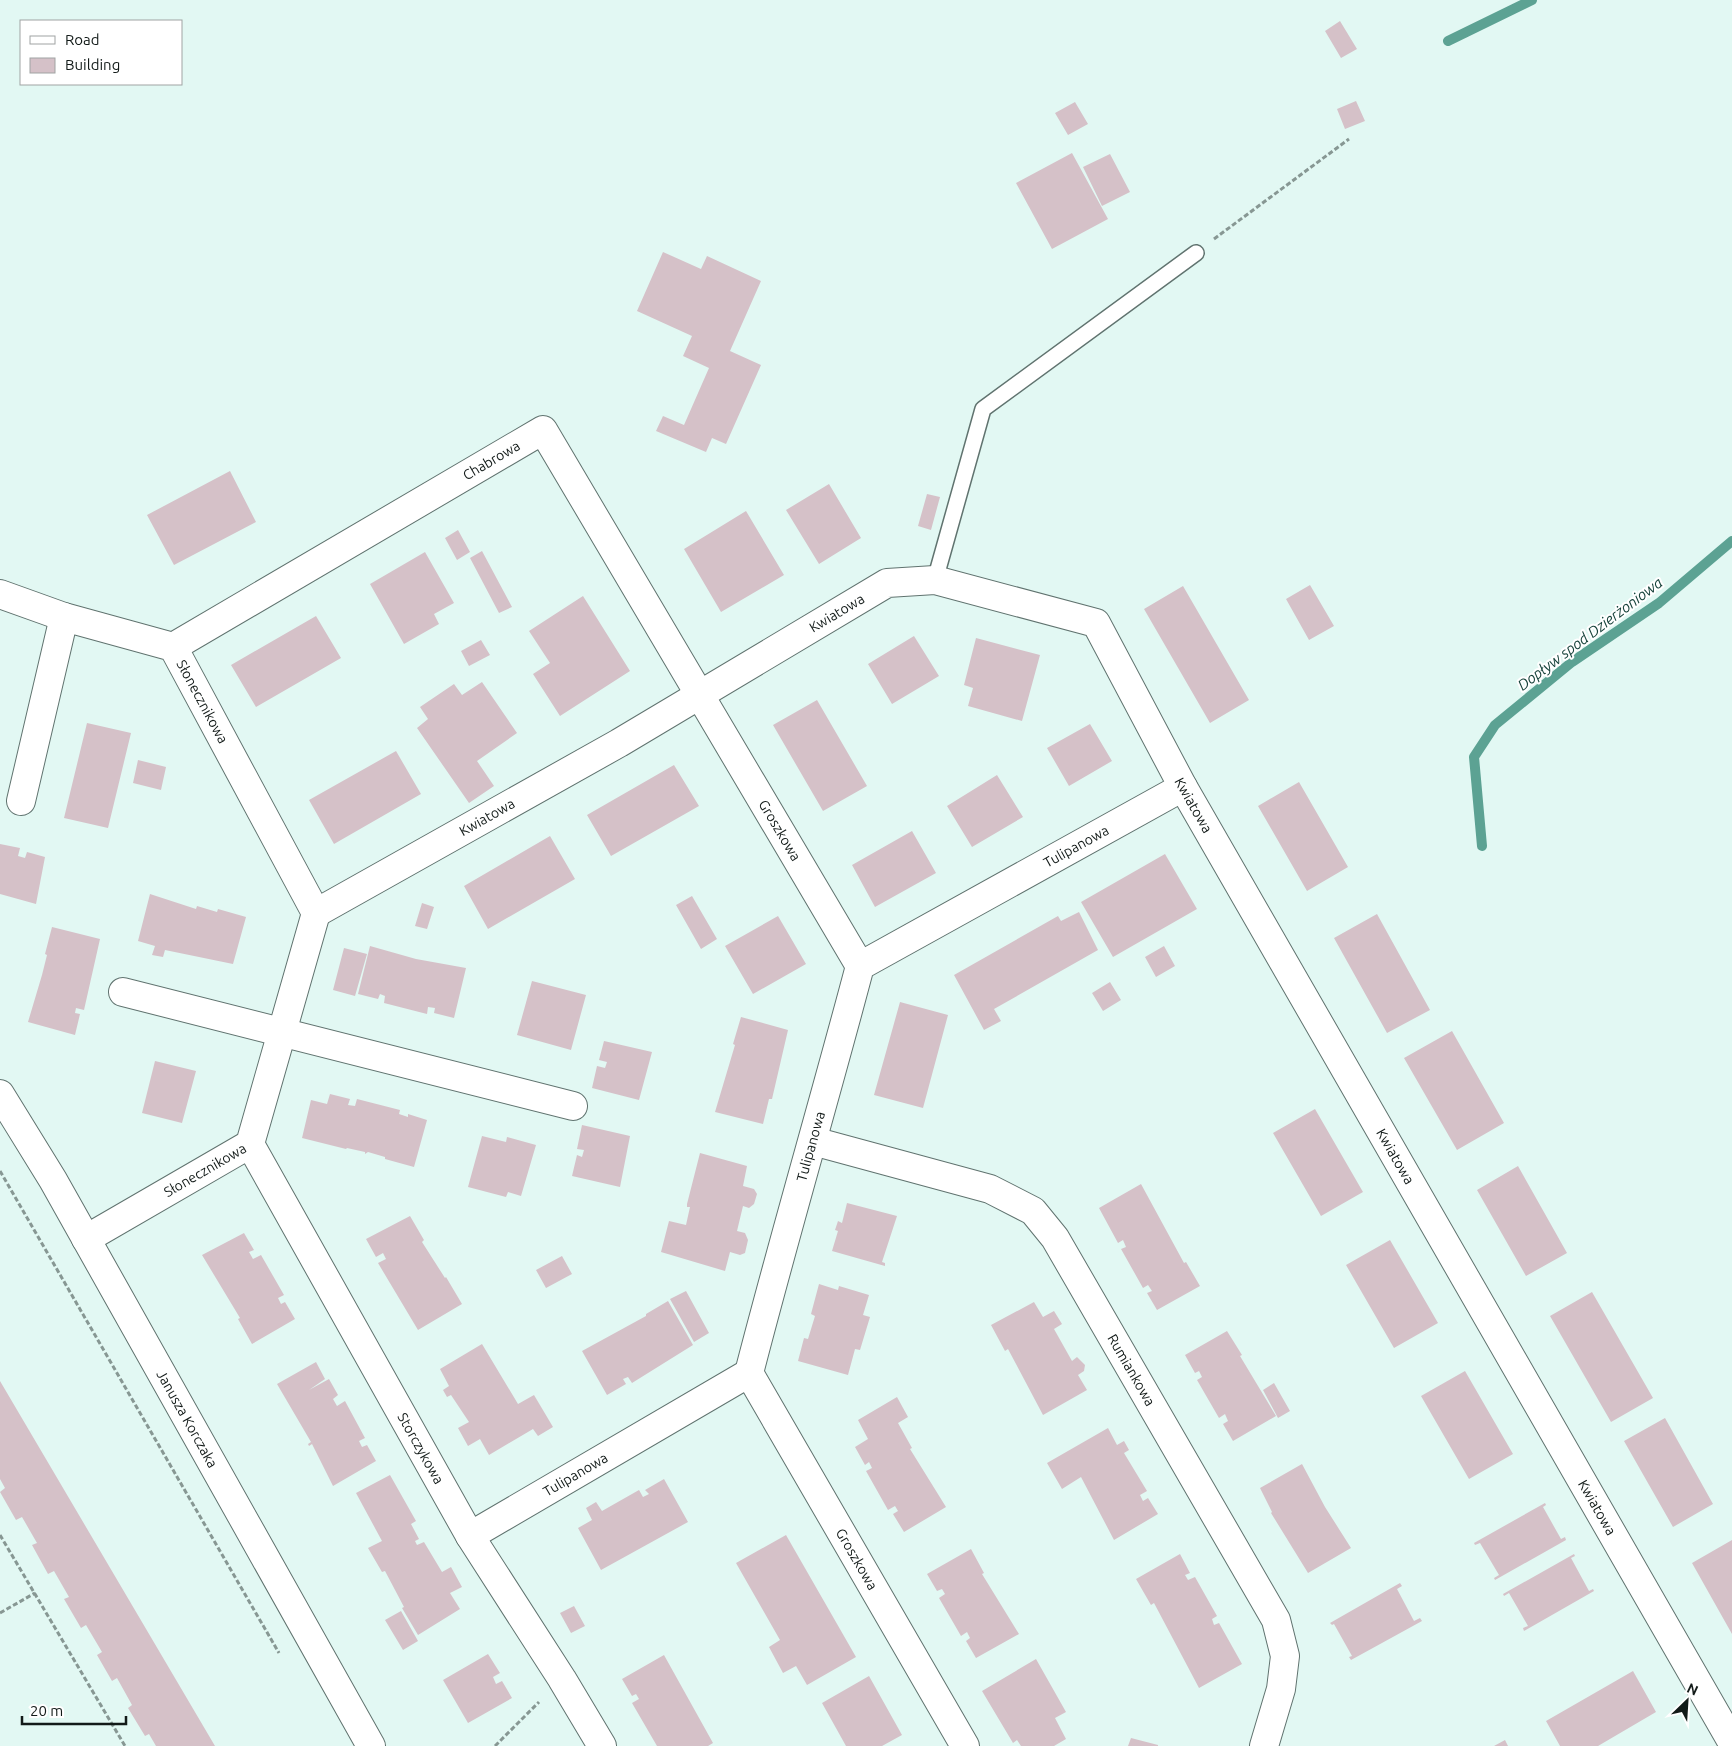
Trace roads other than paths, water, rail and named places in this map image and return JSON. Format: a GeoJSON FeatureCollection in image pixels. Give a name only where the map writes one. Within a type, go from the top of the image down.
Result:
{"type":"FeatureCollection","features":[{"type":"Feature","properties":{"kind":"street","name":"Chabrowa"},"geometry":{"type":"LineString","coordinates":[[173,647],[543,430],[698,694]]}},
{"type":"Feature","properties":{"kind":"street","name":"Kwiatowa"},"geometry":{"type":"LineString","coordinates":[[316,913],[619,743],[698,694],[887,583],[936,580],[1096,623],[1183,787],[1723,1741]]}},
{"type":"Feature","properties":{"kind":"street","name":"Słonecznikowa"},"geometry":{"type":"LineString","coordinates":[[0,594],[64,617],[173,647],[316,913],[250,1144],[86,1239]]}},
{"type":"Feature","properties":{"kind":"street"},"geometry":{"type":"LineString","coordinates":[[21,801],[64,617]]}},
{"type":"Feature","properties":{"kind":"street","name":"Groszkowa"},"geometry":{"type":"LineString","coordinates":[[698,694],[860,966]]}},
{"type":"Feature","properties":{"kind":"street","name":"Tulipanowa"},"geometry":{"type":"LineString","coordinates":[[470,1536],[749,1374],[782,1246],[813,1141],[860,966],[1183,787]]}},
{"type":"Feature","properties":{"kind":"street"},"geometry":{"type":"LineString","coordinates":[[124,992],[573,1106]]}},
{"type":"Feature","properties":{"kind":"street","name":"Janusza Korczaka"},"geometry":{"type":"LineString","coordinates":[[0,1094],[53,1180],[371,1746]]}},
{"type":"Feature","properties":{"kind":"street","name":"Rumiankowa"},"geometry":{"type":"LineString","coordinates":[[813,1141],[990,1189],[1033,1212],[1055,1238],[1276,1620],[1285,1656],[1281,1689],[1264,1746]]}},
{"type":"Feature","properties":{"kind":"street","name":"Storczykowa"},"geometry":{"type":"LineString","coordinates":[[250,1144],[470,1536],[562,1679],[602,1746]]}},
{"type":"Feature","properties":{"kind":"street","name":"Groszkowa"},"geometry":{"type":"LineString","coordinates":[[749,1374],[965,1746]]}},
{"type":"Feature","properties":{"kind":"lane"},"geometry":{"type":"LineString","coordinates":[[936,580],[983,408],[1196,253]]}},
{"type":"Feature","properties":{"kind":"waterway"},"geometry":{"type":"LineString","coordinates":[[1448,41],[1532,0]]}},
{"type":"Feature","properties":{"kind":"waterway","name":"Dopływ spod Dzierżoniowa"},"geometry":{"type":"LineString","coordinates":[[1482,846],[1474,757],[1495,725],[1572,662],[1659,603],[1732,541]]}}]}
